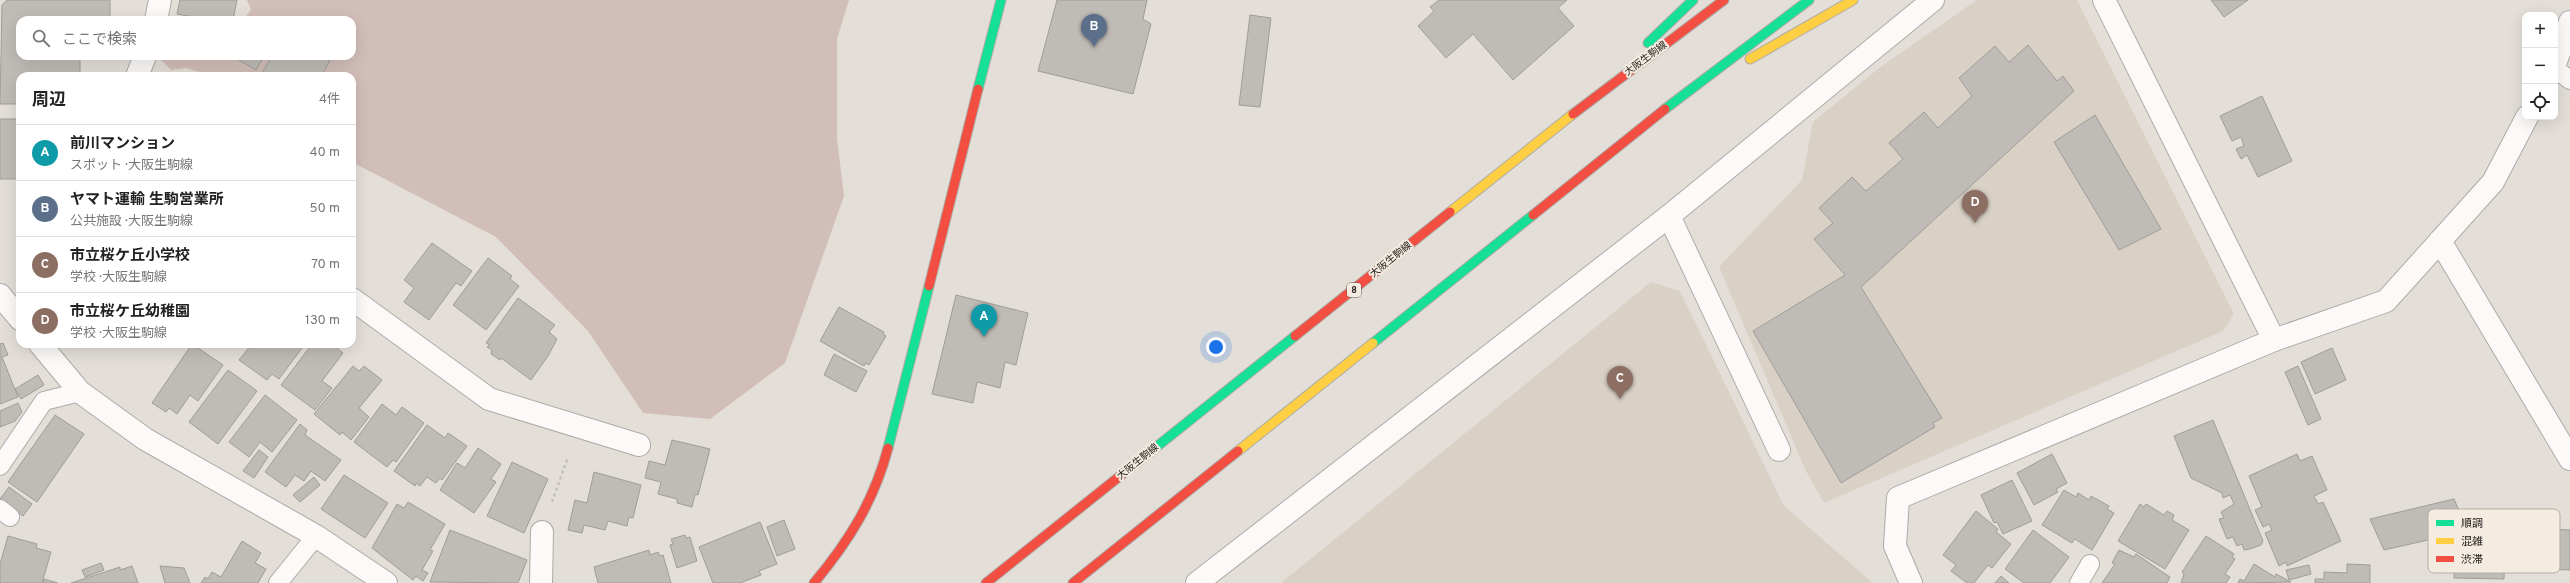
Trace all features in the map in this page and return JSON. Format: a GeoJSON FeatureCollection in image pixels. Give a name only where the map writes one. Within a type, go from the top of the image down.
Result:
{"type":"FeatureCollection","features":[{"type":"Feature","properties":{"kind":"main road"},"geometry":{"type":"LineString","coordinates":[[814,583],[842,550],[869,502],[883,466],[1001,0]]}},
{"type":"Feature","properties":{"kind":"main road"},"geometry":{"type":"LineString","coordinates":[[1572,115],[1693,0]]}},
{"type":"Feature","properties":{"kind":"main road","name":"大阪生駒線"},"geometry":{"type":"LineString","coordinates":[[986,583],[1572,115],[1724,0]]}},
{"type":"Feature","properties":{"kind":"main road"},"geometry":{"type":"LineString","coordinates":[[1073,583],[1670,105],[1809,0]]}},
{"type":"Feature","properties":{"kind":"main road"},"geometry":{"type":"LineString","coordinates":[[1670,105],[1853,0]]}},
{"type":"Feature","properties":{"kind":"street"},"geometry":{"type":"LineString","coordinates":[[157,16],[160,0]]}},
{"type":"Feature","properties":{"kind":"street"},"geometry":{"type":"LineString","coordinates":[[1196,583],[1669,216],[1933,0]]}},
{"type":"Feature","properties":{"kind":"street"},"geometry":{"type":"LineString","coordinates":[[2104,0],[2274,340]]}},
{"type":"Feature","properties":{"kind":"street"},"geometry":{"type":"LineString","coordinates":[[2558,56],[2570,22]]}},
{"type":"Feature","properties":{"kind":"street"},"geometry":{"type":"LineString","coordinates":[[139,72],[143,60]]}},
{"type":"Feature","properties":{"kind":"street"},"geometry":{"type":"LineString","coordinates":[[1911,583],[1895,546],[1898,498],[2274,340],[2386,301],[2492,182],[2525,120]]}},
{"type":"Feature","properties":{"kind":"street"},"geometry":{"type":"LineString","coordinates":[[1669,216],[1779,450]]}},
{"type":"Feature","properties":{"kind":"street"},"geometry":{"type":"LineString","coordinates":[[2440,241],[2570,459]]}},
{"type":"Feature","properties":{"kind":"street"},"geometry":{"type":"LineString","coordinates":[[356,302],[489,399],[639,445]]}},
{"type":"Feature","properties":{"kind":"street"},"geometry":{"type":"LineString","coordinates":[[43,348],[80,392],[145,439],[316,536],[386,583]]}},
{"type":"Feature","properties":{"kind":"street"},"geometry":{"type":"LineString","coordinates":[[541,583],[542,532]]}},
{"type":"Feature","properties":{"kind":"lane"},"geometry":{"type":"LineString","coordinates":[[2558,70],[2570,80]]}},
{"type":"Feature","properties":{"kind":"lane"},"geometry":{"type":"LineString","coordinates":[[0,466],[44,401],[80,392]]}},
{"type":"Feature","properties":{"kind":"lane"},"geometry":{"type":"LineString","coordinates":[[278,583],[316,536]]}},
{"type":"Feature","properties":{"kind":"lane"},"geometry":{"type":"LineString","coordinates":[[2078,583],[2090,564]]}},
{"type":"Feature","properties":{"kind":"path"},"geometry":{"type":"LineString","coordinates":[[542,532],[578,426]]}},
{"type":"Feature","properties":{"kind":"shaded area"},"geometry":{"type":"Polygon","coordinates":[[[247,0],[849,0],[837,39],[837,139],[844,196],[785,363],[710,419],[643,413],[588,331],[496,237],[356,164],[356,72],[200,72],[186,68],[171,70],[161,60],[356,60],[356,16],[246,16],[251,10],[247,0]]]}},
{"type":"Feature","properties":{"kind":"shaded area"},"geometry":{"type":"Polygon","coordinates":[[[1977,0],[2077,0],[2234,314],[2223,331],[1824,503],[1806,471],[1719,267],[1802,180],[1813,122],[1879,68],[1977,0]]]}},
{"type":"Feature","properties":{"kind":"shaded area"},"geometry":{"type":"Polygon","coordinates":[[[1651,282],[1680,291],[1784,506],[1873,583],[1281,583],[1651,282]]]}},
{"type":"Feature","properties":{"kind":"building"},"geometry":{"type":"Polygon","coordinates":[[[7,0],[110,0],[110,16],[16,16],[16,60],[80,60],[80,72],[16,72],[16,104],[0,104],[2,5],[7,0]]]}},
{"type":"Feature","properties":{"kind":"building"},"geometry":{"type":"Polygon","coordinates":[[[180,0],[237,0],[234,16],[188,16],[177,14],[180,0]]]}},
{"type":"Feature","properties":{"kind":"building"},"geometry":{"type":"Polygon","coordinates":[[[1057,0],[1147,0],[1143,19],[1151,24],[1133,94],[1038,71],[1057,0]]]}},
{"type":"Feature","properties":{"kind":"building"},"geometry":{"type":"Polygon","coordinates":[[[1439,0],[1567,0],[1558,8],[1574,26],[1513,80],[1473,34],[1446,58],[1418,26],[1434,11],[1430,7],[1439,0]]]}},
{"type":"Feature","properties":{"kind":"building"},"geometry":{"type":"Polygon","coordinates":[[[2211,0],[2248,0],[2224,17],[2211,0]]]}},
{"type":"Feature","properties":{"kind":"building"},"geometry":{"type":"Polygon","coordinates":[[[1250,15],[1271,18],[1260,107],[1239,105],[1250,15]]]}},
{"type":"Feature","properties":{"kind":"building"},"geometry":{"type":"Polygon","coordinates":[[[2028,45],[2057,81],[2063,76],[2074,91],[1861,287],[1942,418],[1933,423],[1935,427],[1841,483],[1753,331],[1845,275],[1814,239],[1833,223],[1819,208],[1852,177],[1866,191],[1903,159],[1889,143],[1924,112],[1938,128],[1972,96],[1959,78],[1995,46],[2009,62],[2028,45]]]}},
{"type":"Feature","properties":{"kind":"building"},"geometry":{"type":"Polygon","coordinates":[[[239,60],[262,60],[256,70],[239,60]]]}},
{"type":"Feature","properties":{"kind":"building"},"geometry":{"type":"Polygon","coordinates":[[[270,60],[330,61],[323,72],[263,72],[270,60]]]}},
{"type":"Feature","properties":{"kind":"building"},"geometry":{"type":"Polygon","coordinates":[[[2262,96],[2292,161],[2258,177],[2247,155],[2241,159],[2236,149],[2244,146],[2241,137],[2232,141],[2220,116],[2262,96]]]}},
{"type":"Feature","properties":{"kind":"building"},"geometry":{"type":"Polygon","coordinates":[[[2095,115],[2161,229],[2119,250],[2054,142],[2095,115]]]}},
{"type":"Feature","properties":{"kind":"building"},"geometry":{"type":"Polygon","coordinates":[[[0,119],[16,119],[16,179],[0,179],[0,119]]]}},
{"type":"Feature","properties":{"kind":"building"},"geometry":{"type":"Polygon","coordinates":[[[432,243],[472,271],[461,286],[456,283],[429,320],[404,302],[414,288],[404,280],[432,243]]]}},
{"type":"Feature","properties":{"kind":"building"},"geometry":{"type":"Polygon","coordinates":[[[488,258],[512,276],[510,279],[519,286],[486,330],[453,305],[488,258]]]}},
{"type":"Feature","properties":{"kind":"building"},"geometry":{"type":"Polygon","coordinates":[[[956,295],[1028,313],[1016,365],[1005,362],[1000,388],[977,382],[973,403],[932,394],[956,295]]]}},
{"type":"Feature","properties":{"kind":"building"},"geometry":{"type":"Polygon","coordinates":[[[518,298],[555,325],[549,332],[557,339],[548,356],[531,380],[501,358],[500,360],[491,354],[492,350],[487,347],[490,345],[486,343],[518,298]]]}},
{"type":"Feature","properties":{"kind":"building"},"geometry":{"type":"Polygon","coordinates":[[[839,307],[884,332],[883,334],[886,336],[869,365],[866,363],[864,366],[820,341],[839,307]]]}},
{"type":"Feature","properties":{"kind":"building"},"geometry":{"type":"Polygon","coordinates":[[[3,343],[8,355],[2,357],[18,397],[0,404],[0,344],[3,343]]]}},
{"type":"Feature","properties":{"kind":"building"},"geometry":{"type":"Polygon","coordinates":[[[189,348],[198,348],[223,365],[198,401],[190,395],[177,414],[169,408],[166,412],[152,403],[189,348]]]}},
{"type":"Feature","properties":{"kind":"building"},"geometry":{"type":"Polygon","coordinates":[[[249,348],[302,348],[279,379],[272,374],[267,380],[239,360],[249,348]]]}},
{"type":"Feature","properties":{"kind":"building"},"geometry":{"type":"Polygon","coordinates":[[[309,348],[337,348],[343,353],[322,381],[332,388],[315,410],[281,385],[309,348]]]}},
{"type":"Feature","properties":{"kind":"building"},"geometry":{"type":"Polygon","coordinates":[[[2332,348],[2346,380],[2315,394],[2301,362],[2332,348]]]}},
{"type":"Feature","properties":{"kind":"building"},"geometry":{"type":"Polygon","coordinates":[[[834,354],[867,371],[856,392],[824,375],[834,354]]]}},
{"type":"Feature","properties":{"kind":"building"},"geometry":{"type":"Polygon","coordinates":[[[353,366],[359,371],[364,366],[382,380],[359,408],[369,417],[351,440],[342,432],[340,435],[314,414],[353,366]]]}},
{"type":"Feature","properties":{"kind":"building"},"geometry":{"type":"Polygon","coordinates":[[[2298,366],[2321,419],[2308,425],[2285,372],[2298,366]]]}},
{"type":"Feature","properties":{"kind":"building"},"geometry":{"type":"Polygon","coordinates":[[[228,370],[257,391],[218,444],[189,422],[228,370]]]}},
{"type":"Feature","properties":{"kind":"building"},"geometry":{"type":"Polygon","coordinates":[[[38,375],[44,385],[21,399],[15,389],[38,375]]]}},
{"type":"Feature","properties":{"kind":"building"},"geometry":{"type":"Polygon","coordinates":[[[265,395],[297,420],[272,452],[260,442],[249,457],[229,442],[265,395]]]}},
{"type":"Feature","properties":{"kind":"building"},"geometry":{"type":"Polygon","coordinates":[[[18,403],[22,412],[15,421],[0,427],[0,411],[18,403]]]}},
{"type":"Feature","properties":{"kind":"building"},"geometry":{"type":"Polygon","coordinates":[[[382,404],[396,415],[402,407],[424,423],[396,462],[393,460],[387,467],[354,442],[382,404]]]}},
{"type":"Feature","properties":{"kind":"building"},"geometry":{"type":"Polygon","coordinates":[[[55,415],[84,434],[37,502],[8,482],[55,415]]]}},
{"type":"Feature","properties":{"kind":"building"},"geometry":{"type":"Polygon","coordinates":[[[2213,420],[2263,541],[2261,545],[2250,549],[2244,550],[2242,544],[2237,546],[2233,537],[2227,539],[2219,519],[2224,518],[2221,512],[2234,504],[2230,495],[2223,498],[2222,493],[2191,478],[2174,436],[2213,420]]]}},
{"type":"Feature","properties":{"kind":"building"},"geometry":{"type":"Polygon","coordinates":[[[300,424],[307,430],[305,435],[341,460],[325,481],[311,471],[304,481],[295,475],[286,487],[265,472],[300,424]]]}},
{"type":"Feature","properties":{"kind":"building"},"geometry":{"type":"Polygon","coordinates":[[[427,425],[445,438],[448,433],[467,446],[442,480],[440,478],[436,483],[427,477],[420,486],[416,483],[415,486],[394,471],[427,425]]]}},
{"type":"Feature","properties":{"kind":"building"},"geometry":{"type":"Polygon","coordinates":[[[672,440],[710,449],[698,495],[695,494],[692,507],[677,503],[677,499],[658,494],[661,482],[645,478],[649,461],[665,465],[672,440]]]}},
{"type":"Feature","properties":{"kind":"building"},"geometry":{"type":"Polygon","coordinates":[[[478,448],[501,464],[491,479],[496,482],[474,513],[440,490],[457,463],[465,468],[478,448]]]}},
{"type":"Feature","properties":{"kind":"building"},"geometry":{"type":"Polygon","coordinates":[[[259,450],[268,457],[254,478],[243,471],[259,450]]]}},
{"type":"Feature","properties":{"kind":"building"},"geometry":{"type":"Polygon","coordinates":[[[2052,454],[2067,483],[2056,489],[2058,492],[2034,505],[2017,473],[2052,454]]]}},
{"type":"Feature","properties":{"kind":"building"},"geometry":{"type":"Polygon","coordinates":[[[2297,454],[2300,461],[2312,456],[2327,490],[2314,496],[2318,504],[2323,502],[2341,541],[2287,566],[2286,562],[2279,566],[2265,533],[2272,530],[2269,524],[2263,527],[2255,510],[2262,507],[2249,476],[2297,454]]]}},
{"type":"Feature","properties":{"kind":"building"},"geometry":{"type":"Polygon","coordinates":[[[512,462],[548,479],[524,533],[487,516],[512,462]]]}},
{"type":"Feature","properties":{"kind":"building"},"geometry":{"type":"Polygon","coordinates":[[[594,472],[641,485],[633,518],[629,517],[627,526],[608,521],[605,530],[584,525],[582,533],[568,530],[575,500],[587,503],[594,472]]]}},
{"type":"Feature","properties":{"kind":"building"},"geometry":{"type":"Polygon","coordinates":[[[344,475],[388,503],[365,538],[321,509],[344,475]]]}},
{"type":"Feature","properties":{"kind":"building"},"geometry":{"type":"Polygon","coordinates":[[[314,477],[320,485],[300,502],[293,495],[314,477]]]}},
{"type":"Feature","properties":{"kind":"building"},"geometry":{"type":"Polygon","coordinates":[[[2012,480],[2032,521],[2003,534],[1997,522],[1994,523],[1981,495],[2012,480]]]}},
{"type":"Feature","properties":{"kind":"building"},"geometry":{"type":"Polygon","coordinates":[[[9,487],[32,504],[23,516],[0,499],[9,487]]]}},
{"type":"Feature","properties":{"kind":"building"},"geometry":{"type":"Polygon","coordinates":[[[2064,490],[2076,497],[2078,493],[2089,500],[2091,496],[2109,506],[2107,509],[2114,513],[2092,550],[2075,539],[2072,543],[2042,525],[2064,490]]]}},
{"type":"Feature","properties":{"kind":"building"},"geometry":{"type":"Polygon","coordinates":[[[2454,499],[2458,509],[2428,509],[2428,540],[2384,550],[2370,519],[2454,499]]]}},
{"type":"Feature","properties":{"kind":"building"},"geometry":{"type":"Polygon","coordinates":[[[408,502],[445,524],[430,550],[433,551],[422,570],[428,573],[423,581],[416,576],[413,580],[372,548],[397,504],[404,508],[408,502]]]}},
{"type":"Feature","properties":{"kind":"building"},"geometry":{"type":"Polygon","coordinates":[[[2140,504],[2144,507],[2146,504],[2164,515],[2167,511],[2174,515],[2172,520],[2189,530],[2165,569],[2118,541],[2140,504]]]}},
{"type":"Feature","properties":{"kind":"building"},"geometry":{"type":"Polygon","coordinates":[[[1976,511],[1998,529],[1996,532],[2011,544],[1992,568],[1988,565],[1974,583],[1967,583],[1951,571],[1956,565],[1943,555],[1976,511]]]}},
{"type":"Feature","properties":{"kind":"building"},"geometry":{"type":"Polygon","coordinates":[[[784,520],[795,549],[777,556],[767,527],[784,520]]]}},
{"type":"Feature","properties":{"kind":"building"},"geometry":{"type":"Polygon","coordinates":[[[760,522],[777,564],[759,571],[761,575],[740,583],[713,583],[699,547],[760,522]]]}},
{"type":"Feature","properties":{"kind":"building"},"geometry":{"type":"Polygon","coordinates":[[[450,530],[527,560],[518,583],[430,582],[450,530]]]}},
{"type":"Feature","properties":{"kind":"building"},"geometry":{"type":"Polygon","coordinates":[[[2033,530],[2069,557],[2050,583],[2024,583],[2005,569],[2033,530]]]}},
{"type":"Feature","properties":{"kind":"building"},"geometry":{"type":"Polygon","coordinates":[[[2560,530],[2570,530],[2570,570],[2560,570],[2560,530]]]}},
{"type":"Feature","properties":{"kind":"building"},"geometry":{"type":"Polygon","coordinates":[[[685,535],[686,538],[690,537],[697,561],[677,568],[670,545],[673,544],[671,539],[685,535]]]}},
{"type":"Feature","properties":{"kind":"building"},"geometry":{"type":"Polygon","coordinates":[[[8,536],[37,544],[36,548],[51,552],[42,583],[0,583],[0,564],[8,536]]]}},
{"type":"Feature","properties":{"kind":"building"},"geometry":{"type":"Polygon","coordinates":[[[2206,536],[2234,554],[2232,557],[2235,559],[2225,574],[2230,577],[2226,583],[2181,583],[2184,574],[2182,572],[2206,536]]]}},
{"type":"Feature","properties":{"kind":"building"},"geometry":{"type":"Polygon","coordinates":[[[242,541],[261,553],[255,563],[266,569],[258,583],[201,583],[205,577],[208,579],[212,572],[221,577],[242,541]]]}},
{"type":"Feature","properties":{"kind":"building"},"geometry":{"type":"Polygon","coordinates":[[[649,550],[650,555],[658,552],[660,556],[663,555],[671,583],[598,583],[594,567],[649,550]]]}},
{"type":"Feature","properties":{"kind":"building"},"geometry":{"type":"Polygon","coordinates":[[[2119,550],[2134,557],[2136,554],[2170,577],[2167,583],[2102,583],[2115,564],[2112,563],[2119,550]]]}},
{"type":"Feature","properties":{"kind":"building"},"geometry":{"type":"Polygon","coordinates":[[[101,563],[104,570],[85,577],[82,570],[101,563]]]}},
{"type":"Feature","properties":{"kind":"building"},"geometry":{"type":"Polygon","coordinates":[[[2254,564],[2275,577],[2276,574],[2291,582],[2238,583],[2240,579],[2244,581],[2254,564]]]}},
{"type":"Feature","properties":{"kind":"building"},"geometry":{"type":"Polygon","coordinates":[[[2347,564],[2370,565],[2370,583],[2315,583],[2315,579],[2324,579],[2324,572],[2347,573],[2347,564]]]}},
{"type":"Feature","properties":{"kind":"building"},"geometry":{"type":"Polygon","coordinates":[[[2309,565],[2311,574],[2289,580],[2286,570],[2309,565]]]}},
{"type":"Feature","properties":{"kind":"building"},"geometry":{"type":"Polygon","coordinates":[[[132,566],[138,583],[71,583],[120,567],[120,570],[132,566]]]}},
{"type":"Feature","properties":{"kind":"building"},"geometry":{"type":"Polygon","coordinates":[[[160,566],[184,568],[190,583],[165,583],[160,566]]]}},
{"type":"Feature","properties":{"kind":"building"},"geometry":{"type":"Polygon","coordinates":[[[2454,573],[2504,573],[2504,579],[2454,578],[2454,573]]]}},
{"type":"Feature","properties":{"kind":"building"},"geometry":{"type":"Polygon","coordinates":[[[2001,576],[2009,583],[1995,583],[2001,576]]]}},
{"type":"Feature","properties":{"kind":"building"},"geometry":{"type":"Polygon","coordinates":[[[44,579],[58,583],[43,583],[44,579]]]}},
{"type":"Feature","properties":{"kind":"traffic: fast"},"geometry":{"type":"LineString","coordinates":[[978,89],[1001,0]]}},
{"type":"Feature","properties":{"kind":"traffic: fast"},"geometry":{"type":"LineString","coordinates":[[1648,43],[1693,0]]}},
{"type":"Feature","properties":{"kind":"traffic: fast"},"geometry":{"type":"LineString","coordinates":[[1665,109],[1809,0]]}},
{"type":"Feature","properties":{"kind":"traffic: fast"},"geometry":{"type":"LineString","coordinates":[[1373,343],[1533,215]]}},
{"type":"Feature","properties":{"kind":"traffic: fast"},"geometry":{"type":"LineString","coordinates":[[888,448],[929,286]]}},
{"type":"Feature","properties":{"kind":"traffic: fast"},"geometry":{"type":"LineString","coordinates":[[1145,456],[1295,336]]}},
{"type":"Feature","properties":{"kind":"traffic: slow"},"geometry":{"type":"LineString","coordinates":[[1750,59],[1853,0]]}},
{"type":"Feature","properties":{"kind":"traffic: slow"},"geometry":{"type":"LineString","coordinates":[[1450,212],[1573,114]]}},
{"type":"Feature","properties":{"kind":"traffic: slow"},"geometry":{"type":"LineString","coordinates":[[1238,451],[1373,343]]}},
{"type":"Feature","properties":{"kind":"traffic: jam"},"geometry":{"type":"LineString","coordinates":[[1573,114],[1724,0]]}},
{"type":"Feature","properties":{"kind":"traffic: jam"},"geometry":{"type":"LineString","coordinates":[[929,286],[978,89]]}},
{"type":"Feature","properties":{"kind":"traffic: jam"},"geometry":{"type":"LineString","coordinates":[[1533,215],[1665,109]]}},
{"type":"Feature","properties":{"kind":"traffic: jam"},"geometry":{"type":"LineString","coordinates":[[1295,336],[1450,212]]}},
{"type":"Feature","properties":{"kind":"traffic: jam"},"geometry":{"type":"LineString","coordinates":[[814,583],[838,552],[859,520],[875,486],[888,448]]}},
{"type":"Feature","properties":{"kind":"traffic: jam"},"geometry":{"type":"LineString","coordinates":[[1073,583],[1238,451]]}},
{"type":"Feature","properties":{"kind":"traffic: jam"},"geometry":{"type":"LineString","coordinates":[[986,583],[1145,456]]}},
{"type":"Feature","properties":{"kind":"place","name":"ヤマト運輸 生駒営業所"},"geometry":{"type":"Point","coordinates":[1094,47]}},
{"type":"Feature","properties":{"kind":"place","name":"市立桜ケ丘幼稚園"},"geometry":{"type":"Point","coordinates":[1975,223]}},
{"type":"Feature","properties":{"kind":"place","name":"前川マンション"},"geometry":{"type":"Point","coordinates":[984,337]}},
{"type":"Feature","properties":{"kind":"place","name":"市立桜ケ丘小学校"},"geometry":{"type":"Point","coordinates":[1620,399]}}]}
